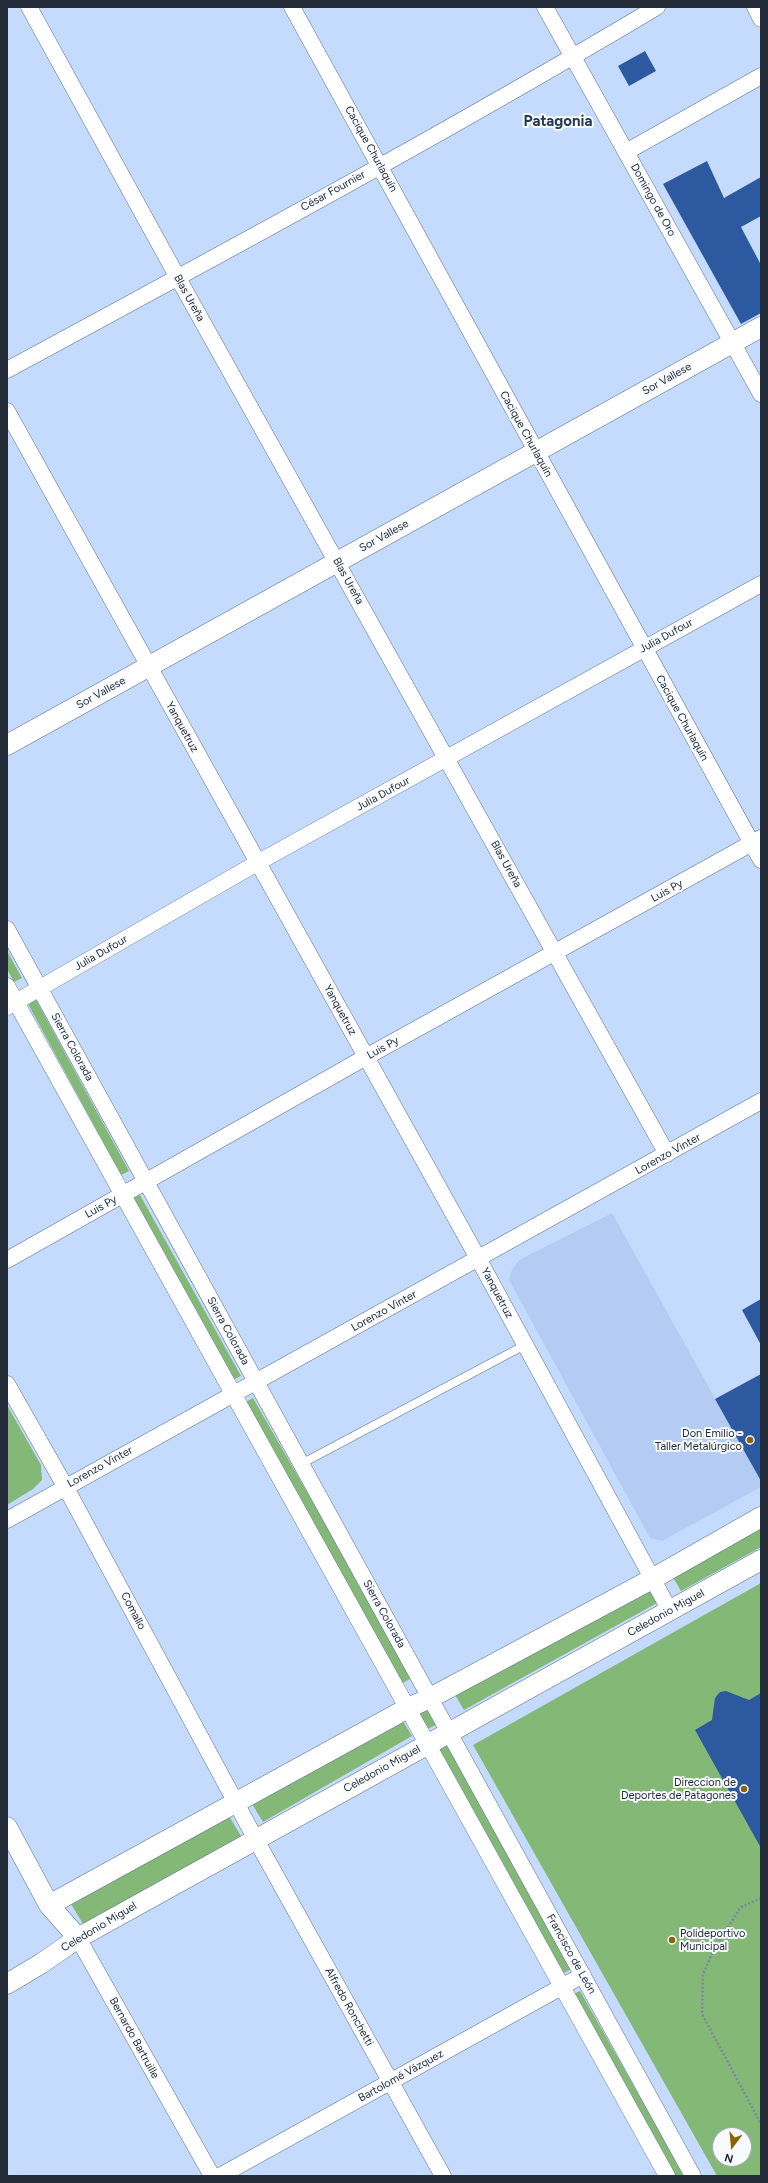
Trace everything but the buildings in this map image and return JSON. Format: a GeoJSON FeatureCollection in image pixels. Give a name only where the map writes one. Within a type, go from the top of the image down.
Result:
{"type":"FeatureCollection","features":[{"type":"Feature","properties":{"kind":"street","name":"Blas Ureña"},"geometry":{"type":"LineString","coordinates":[[29,7],[178,278],[338,562],[667,1154]]}},
{"type":"Feature","properties":{"kind":"street","name":"Cacique Churlaquín"},"geometry":{"type":"LineString","coordinates":[[292,7],[644,648],[756,841],[761,860]]}},
{"type":"Feature","properties":{"kind":"street","name":"Domingo de Oro"},"geometry":{"type":"LineString","coordinates":[[545,7],[761,394]]}},
{"type":"Feature","properties":{"kind":"street","name":"César Fournier"},"geometry":{"type":"LineString","coordinates":[[7,370],[178,278],[573,57],[657,7]]}},
{"type":"Feature","properties":{"kind":"street"},"geometry":{"type":"LineString","coordinates":[[755,7],[761,20]]}},
{"type":"Feature","properties":{"kind":"street"},"geometry":{"type":"LineString","coordinates":[[626,152],[761,76]]}},
{"type":"Feature","properties":{"kind":"street","name":"Sor Vallese"},"geometry":{"type":"LineString","coordinates":[[7,745],[761,327]]}},
{"type":"Feature","properties":{"kind":"street","name":"Yanquetruz"},"geometry":{"type":"LineString","coordinates":[[7,411],[479,1260],[670,1611]]}},
{"type":"Feature","properties":{"kind":"street","name":"Julia Dufour"},"geometry":{"type":"LineString","coordinates":[[11,1004],[40,989],[258,863],[761,584]]}},
{"type":"Feature","properties":{"kind":"street","name":"Luis Py"},"geometry":{"type":"LineString","coordinates":[[7,1260],[366,1057],[756,841]]}},
{"type":"Feature","properties":{"kind":"street","name":"Sierra Colorada"},"geometry":{"type":"LineString","coordinates":[[7,929],[448,1732]]}},
{"type":"Feature","properties":{"kind":"street"},"geometry":{"type":"LineString","coordinates":[[7,986],[11,1004],[123,1195],[667,2176]]}},
{"type":"Feature","properties":{"kind":"street","name":"Lorenzo Vinter"},"geometry":{"type":"LineString","coordinates":[[7,1520],[65,1486],[233,1393],[256,1382],[479,1260],[761,1101]]}},
{"type":"Feature","properties":{"kind":"street","name":"Comallo"},"geometry":{"type":"LineString","coordinates":[[7,1384],[65,1486],[255,1838]]}},
{"type":"Feature","properties":{"kind":"street"},"geometry":{"type":"LineString","coordinates":[[49,1905],[408,1708],[430,1698],[652,1579],[761,1517]]}},
{"type":"Feature","properties":{"kind":"street","name":"Celedonio Miguel"},"geometry":{"type":"LineString","coordinates":[[7,1984],[42,1963],[78,1938],[255,1838],[761,1560]]}},
{"type":"Feature","properties":{"kind":"street","name":"Francisco de León"},"geometry":{"type":"LineString","coordinates":[[448,1732],[693,2176]]}},
{"type":"Feature","properties":{"kind":"street","name":"Bernardo Bartruille"},"geometry":{"type":"LineString","coordinates":[[7,1827],[49,1905],[78,1938],[212,2176]]}},
{"type":"Feature","properties":{"kind":"street","name":"Alfredo Ronchetti"},"geometry":{"type":"LineString","coordinates":[[255,1838],[443,2176]]}},
{"type":"Feature","properties":{"kind":"street","name":"Bartolomé Vázquez"},"geometry":{"type":"LineString","coordinates":[[220,2176],[583,1975]]}},
{"type":"Feature","properties":{"kind":"lane"},"geometry":{"type":"LineString","coordinates":[[301,1464],[525,1345]]}},
{"type":"Feature","properties":{"kind":"path"},"geometry":{"type":"LineString","coordinates":[[761,1898],[741,1907],[715,1947],[703,1974],[702,2014],[761,2124]]}},
{"type":"Feature","properties":{"kind":"shaded area"},"geometry":{"type":"Polygon","coordinates":[[[612,1213],[761,1481],[761,1487],[662,1541],[650,1538],[509,1280],[512,1270],[519,1260],[612,1213]]]}},
{"type":"Feature","properties":{"kind":"green space"},"geometry":{"type":"Polygon","coordinates":[[[7,951],[22,978],[14,982],[7,969],[7,951]]]}},
{"type":"Feature","properties":{"kind":"green space"},"geometry":{"type":"Polygon","coordinates":[[[36,1000],[129,1171],[121,1175],[28,1004],[36,1000]]]}},
{"type":"Feature","properties":{"kind":"green space"},"geometry":{"type":"Polygon","coordinates":[[[140,1195],[241,1376],[233,1380],[132,1199],[140,1195]]]}},
{"type":"Feature","properties":{"kind":"green space"},"geometry":{"type":"Polygon","coordinates":[[[253,1398],[413,1677],[403,1683],[244,1403],[253,1398]]]}},
{"type":"Feature","properties":{"kind":"green space"},"geometry":{"type":"Polygon","coordinates":[[[7,1405],[41,1465],[42,1480],[33,1489],[7,1505],[7,1405]]]}},
{"type":"Feature","properties":{"kind":"green space"},"geometry":{"type":"Polygon","coordinates":[[[761,1523],[761,1547],[681,1591],[671,1574],[761,1523]]]}},
{"type":"Feature","properties":{"kind":"green space","name":"Polideportivo Municipal"},"geometry":{"type":"Polygon","coordinates":[[[761,1583],[761,2176],[717,2176],[473,1745],[761,1583]]]}},
{"type":"Feature","properties":{"kind":"green space"},"geometry":{"type":"Polygon","coordinates":[[[648,1586],[657,1603],[464,1710],[454,1693],[648,1586]]]}},
{"type":"Feature","properties":{"kind":"green space"},"geometry":{"type":"Polygon","coordinates":[[[429,1709],[436,1725],[427,1729],[418,1715],[420,1712],[429,1709]]]}},
{"type":"Feature","properties":{"kind":"green space"},"geometry":{"type":"Polygon","coordinates":[[[401,1718],[412,1736],[263,1822],[252,1804],[401,1718]]]}},
{"type":"Feature","properties":{"kind":"green space"},"geometry":{"type":"Polygon","coordinates":[[[447,1746],[571,1969],[562,1974],[439,1750],[447,1746]]]}},
{"type":"Feature","properties":{"kind":"green space"},"geometry":{"type":"Polygon","coordinates":[[[229,1816],[241,1836],[83,1924],[71,1904],[229,1816]]]}},
{"type":"Feature","properties":{"kind":"green space"},"geometry":{"type":"Polygon","coordinates":[[[580,1991],[685,2176],[673,2176],[571,1995],[580,1991]]]}},
{"type":"Feature","properties":{"kind":"place","name":"Don Emilio - Taller Metalúrgico"},"geometry":{"type":"Point","coordinates":[750,1440]}},
{"type":"Feature","properties":{"kind":"place","name":"Direccion de Deportes de Patagones"},"geometry":{"type":"Point","coordinates":[744,1789]}},
{"type":"Feature","properties":{"kind":"place","name":"Polideportivo Municipal"},"geometry":{"type":"Point","coordinates":[672,1940]}},
{"type":"Feature","properties":{"kind":"district","name":"Patagonia"},"geometry":{"type":"Point","coordinates":[558,122]}}]}
